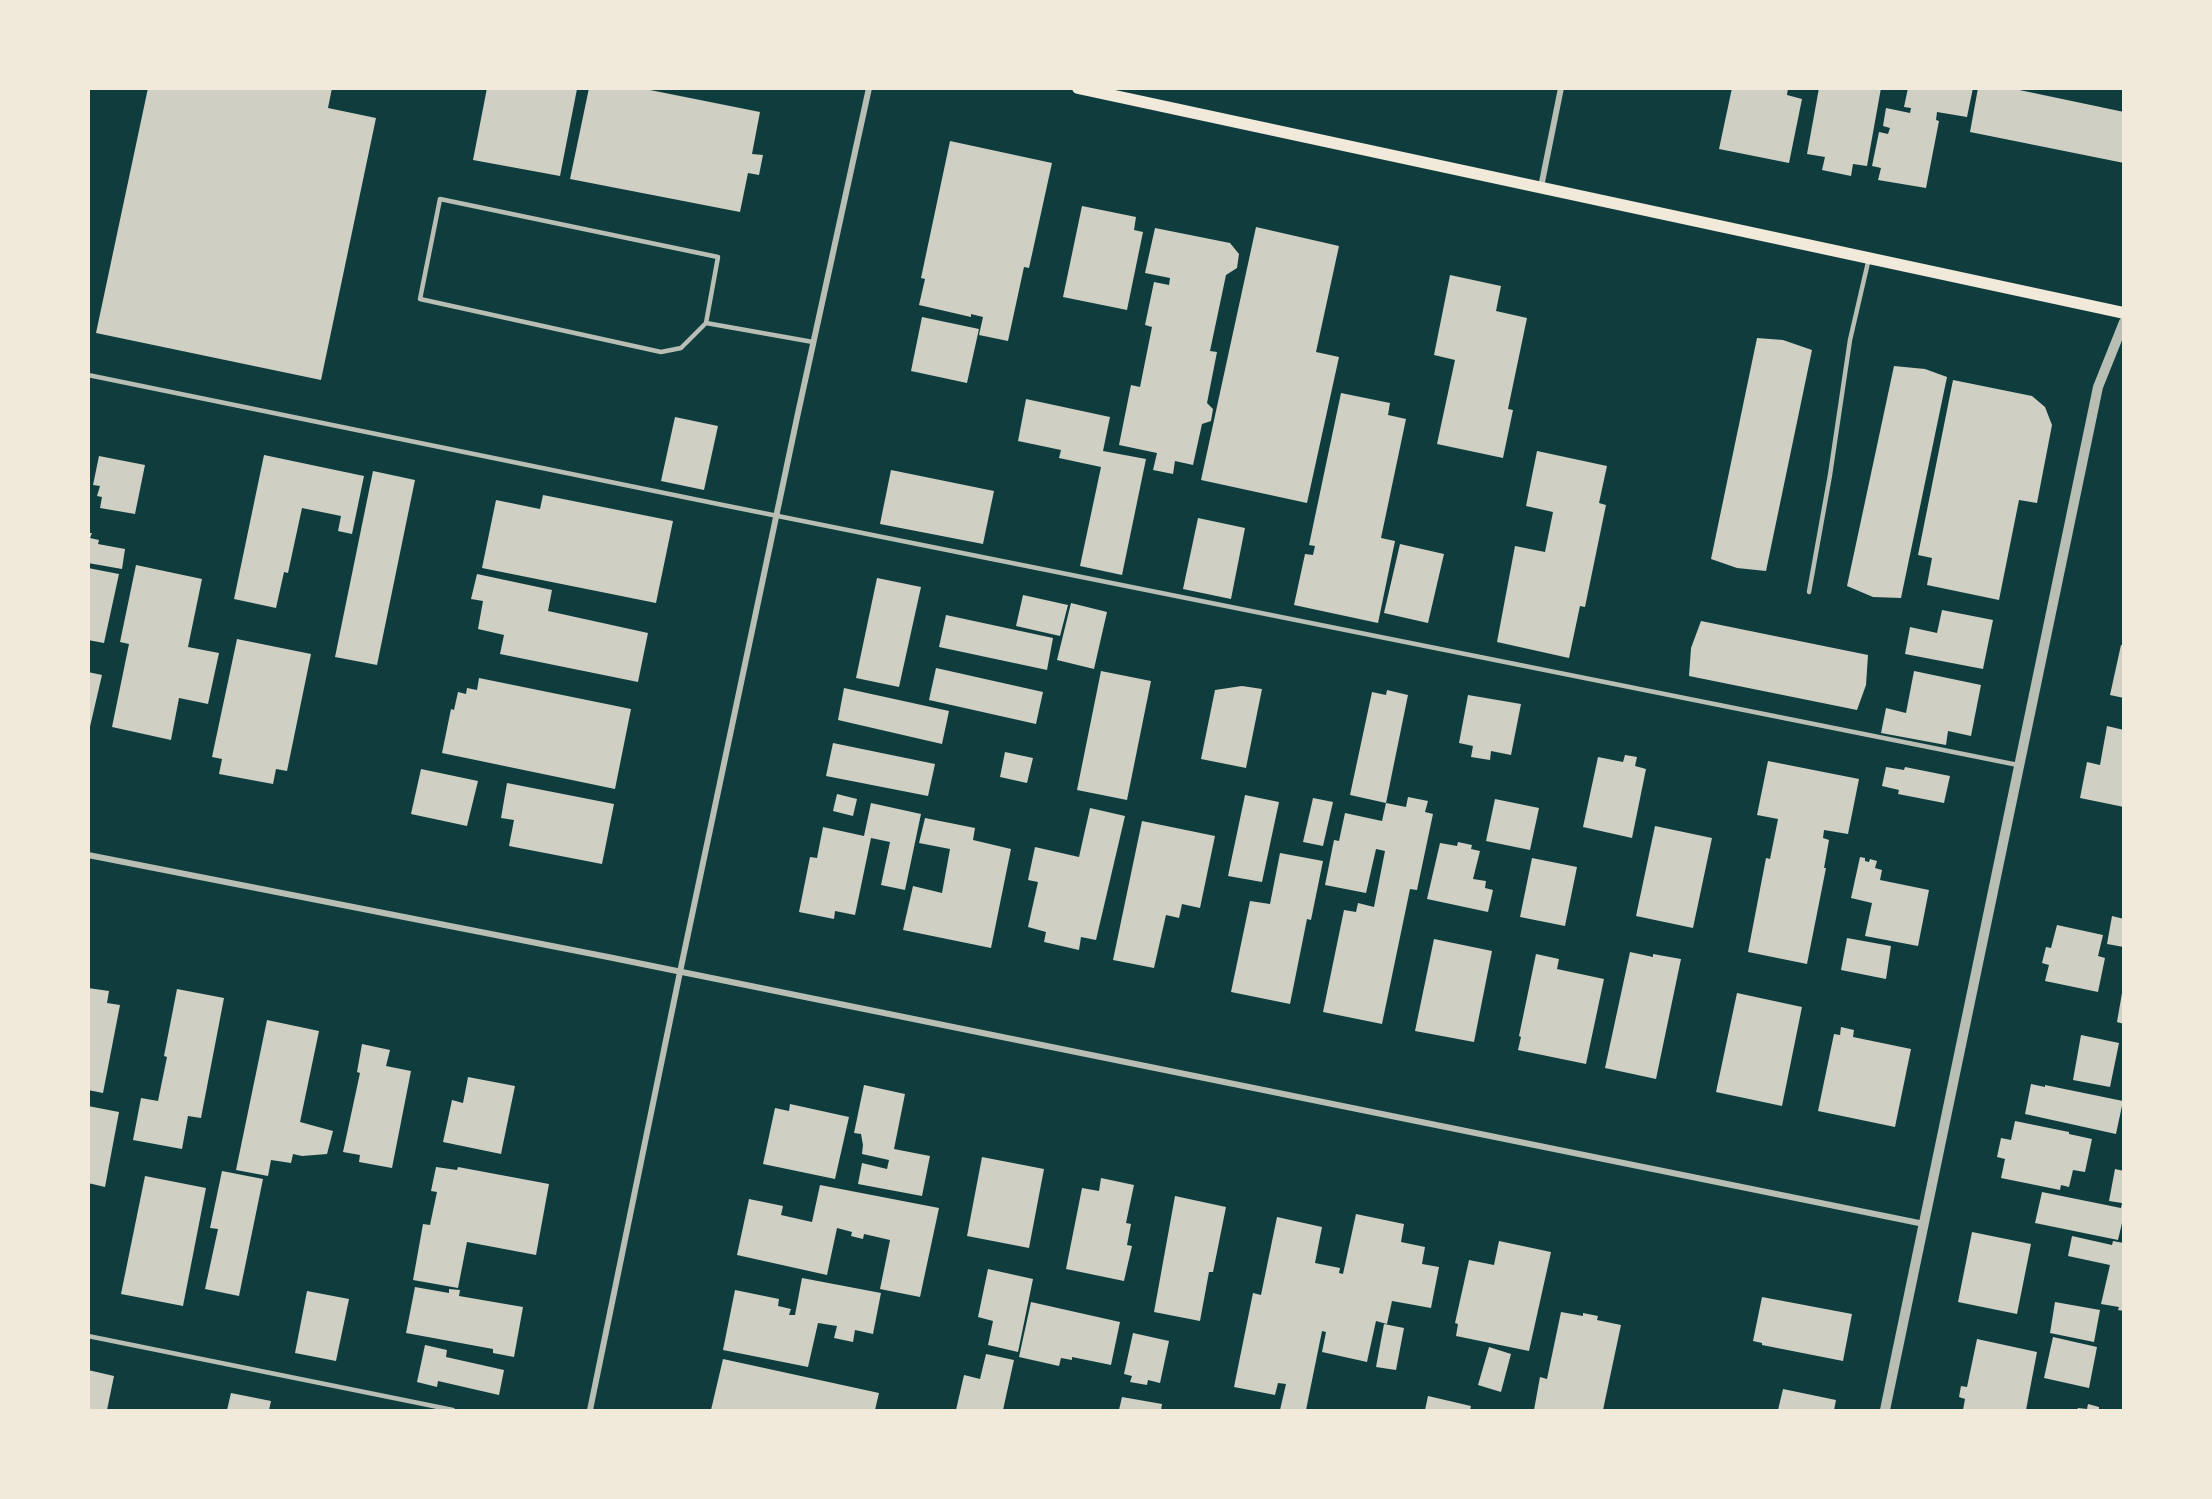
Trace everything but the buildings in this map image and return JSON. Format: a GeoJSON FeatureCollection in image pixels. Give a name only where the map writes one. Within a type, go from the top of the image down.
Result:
{"type":"FeatureCollection","features":[{"type":"Feature","properties":{"kind":"main road"},"geometry":{"type":"LineString","coordinates":[[1078,88],[2124,313]]}},
{"type":"Feature","properties":{"kind":"street"},"geometry":{"type":"LineString","coordinates":[[590,1410],[680,972],[869,88]]}},
{"type":"Feature","properties":{"kind":"street"},"geometry":{"type":"LineString","coordinates":[[1541,188],[1562,88]]}},
{"type":"Feature","properties":{"kind":"street"},"geometry":{"type":"LineString","coordinates":[[1885,1410],[2098,387],[2124,322]]}},
{"type":"Feature","properties":{"kind":"street"},"geometry":{"type":"LineString","coordinates":[[88,855],[680,972],[1924,1224]]}},
{"type":"Feature","properties":{"kind":"lane"},"geometry":{"type":"LineString","coordinates":[[440,199],[718,257],[706,323],[681,348],[661,352],[420,299],[440,199]]}},
{"type":"Feature","properties":{"kind":"lane"},"geometry":{"type":"LineString","coordinates":[[1809,592],[1830,475],[1850,340],[1869,258]]}},
{"type":"Feature","properties":{"kind":"lane"},"geometry":{"type":"LineString","coordinates":[[706,323],[813,342]]}},
{"type":"Feature","properties":{"kind":"lane"},"geometry":{"type":"LineString","coordinates":[[88,375],[777,516],[2019,765]]}},
{"type":"Feature","properties":{"kind":"lane"},"geometry":{"type":"LineString","coordinates":[[88,1336],[453,1410]]}}]}
